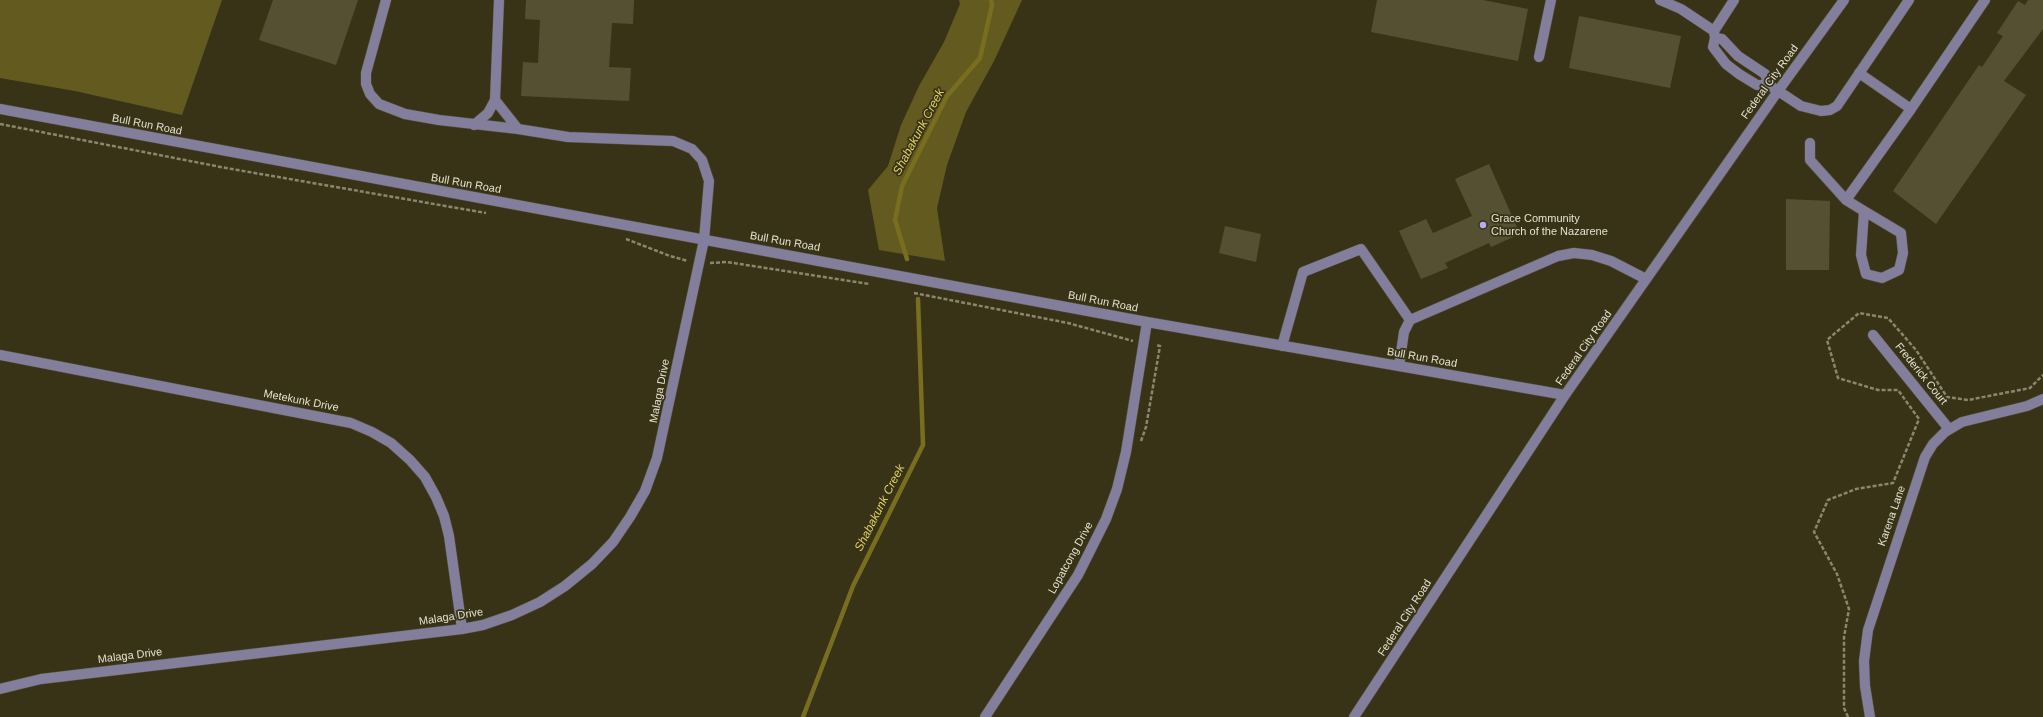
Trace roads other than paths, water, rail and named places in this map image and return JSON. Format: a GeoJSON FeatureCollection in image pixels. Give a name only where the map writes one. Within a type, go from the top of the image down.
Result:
{"type":"FeatureCollection","features":[{"type":"Feature","properties":{"kind":"street","name":"Malaga Drive"},"geometry":{"type":"LineString","coordinates":[[0,690],[41,679],[462,629],[483,625],[512,615],[540,602],[565,586],[592,564],[612,542],[630,517],[645,491],[658,458],[704,240],[708,181],[702,160],[692,149],[672,141],[568,137],[518,129],[474,125],[405,114],[379,104],[370,94],[366,84],[366,72],[386,0]]}},
{"type":"Feature","properties":{"kind":"street"},"geometry":{"type":"LineString","coordinates":[[474,125],[488,113],[495,100],[499,0]]}},
{"type":"Feature","properties":{"kind":"street"},"geometry":{"type":"LineString","coordinates":[[1539,56],[1551,0]]}},
{"type":"Feature","properties":{"kind":"street"},"geometry":{"type":"LineString","coordinates":[[1660,0],[1681,9],[1722,39],[1738,56],[1765,74],[1773,88]]}},
{"type":"Feature","properties":{"kind":"street"},"geometry":{"type":"LineString","coordinates":[[1734,0],[1715,34],[1713,47],[1726,64],[1757,85],[1773,88],[1801,106],[1809,109],[1830,110],[1837,106],[1909,0]]}},
{"type":"Feature","properties":{"kind":"street","name":"Federal City Road"},"geometry":{"type":"LineString","coordinates":[[1354,717],[1565,395],[1646,279],[1773,88],[1844,0]]}},
{"type":"Feature","properties":{"kind":"street"},"geometry":{"type":"LineString","coordinates":[[1846,200],[1911,109],[1985,0]]}},
{"type":"Feature","properties":{"kind":"street"},"geometry":{"type":"LineString","coordinates":[[1859,73],[1911,109]]}},
{"type":"Feature","properties":{"kind":"street"},"geometry":{"type":"LineString","coordinates":[[495,100],[518,129]]}},
{"type":"Feature","properties":{"kind":"street","name":"Bull Run Road"},"geometry":{"type":"LineString","coordinates":[[0,109],[1147,322],[1565,395]]}},
{"type":"Feature","properties":{"kind":"street"},"geometry":{"type":"LineString","coordinates":[[1810,143],[1810,160],[1846,200],[1864,210],[1901,233],[1904,253],[1898,270],[1882,278],[1866,274],[1862,255],[1864,210]]}},
{"type":"Feature","properties":{"kind":"street"},"geometry":{"type":"LineString","coordinates":[[1282,346],[1303,272],[1361,249],[1410,320]]}},
{"type":"Feature","properties":{"kind":"street"},"geometry":{"type":"LineString","coordinates":[[1400,366],[1404,332],[1410,320],[1558,256],[1574,253],[1592,254],[1612,261],[1646,279]]}},
{"type":"Feature","properties":{"kind":"street","name":"Lopatcong Drive"},"geometry":{"type":"LineString","coordinates":[[986,717],[1078,575],[1106,519],[1117,489],[1126,452],[1142,343],[1147,322]]}},
{"type":"Feature","properties":{"kind":"street","name":"Frederick Court"},"geometry":{"type":"LineString","coordinates":[[1873,335],[1949,429]]}},
{"type":"Feature","properties":{"kind":"street","name":"Metekunk Drive"},"geometry":{"type":"LineString","coordinates":[[0,355],[351,423],[372,432],[391,443],[410,460],[424,477],[436,497],[444,516],[449,536],[462,629]]}},
{"type":"Feature","properties":{"kind":"street","name":"Karena Lane"},"geometry":{"type":"LineString","coordinates":[[1870,717],[1865,686],[1864,662],[1868,630],[1925,457],[1933,444],[1949,429],[1962,422],[2027,406],[2043,399]]}},
{"type":"Feature","properties":{"kind":"waterway","name":"Shabakunk Creek"},"geometry":{"type":"LineString","coordinates":[[907,259],[895,220],[902,186],[947,96],[980,58],[992,5],[991,0]]}},
{"type":"Feature","properties":{"kind":"waterway","name":"Shabakunk Creek"},"geometry":{"type":"LineString","coordinates":[[803,717],[853,586],[923,445],[918,299]]}},
{"type":"Feature","properties":{"kind":"place","name":"Grace Community Church of the Nazarene"},"geometry":{"type":"Point","coordinates":[1483,225]}}]}
